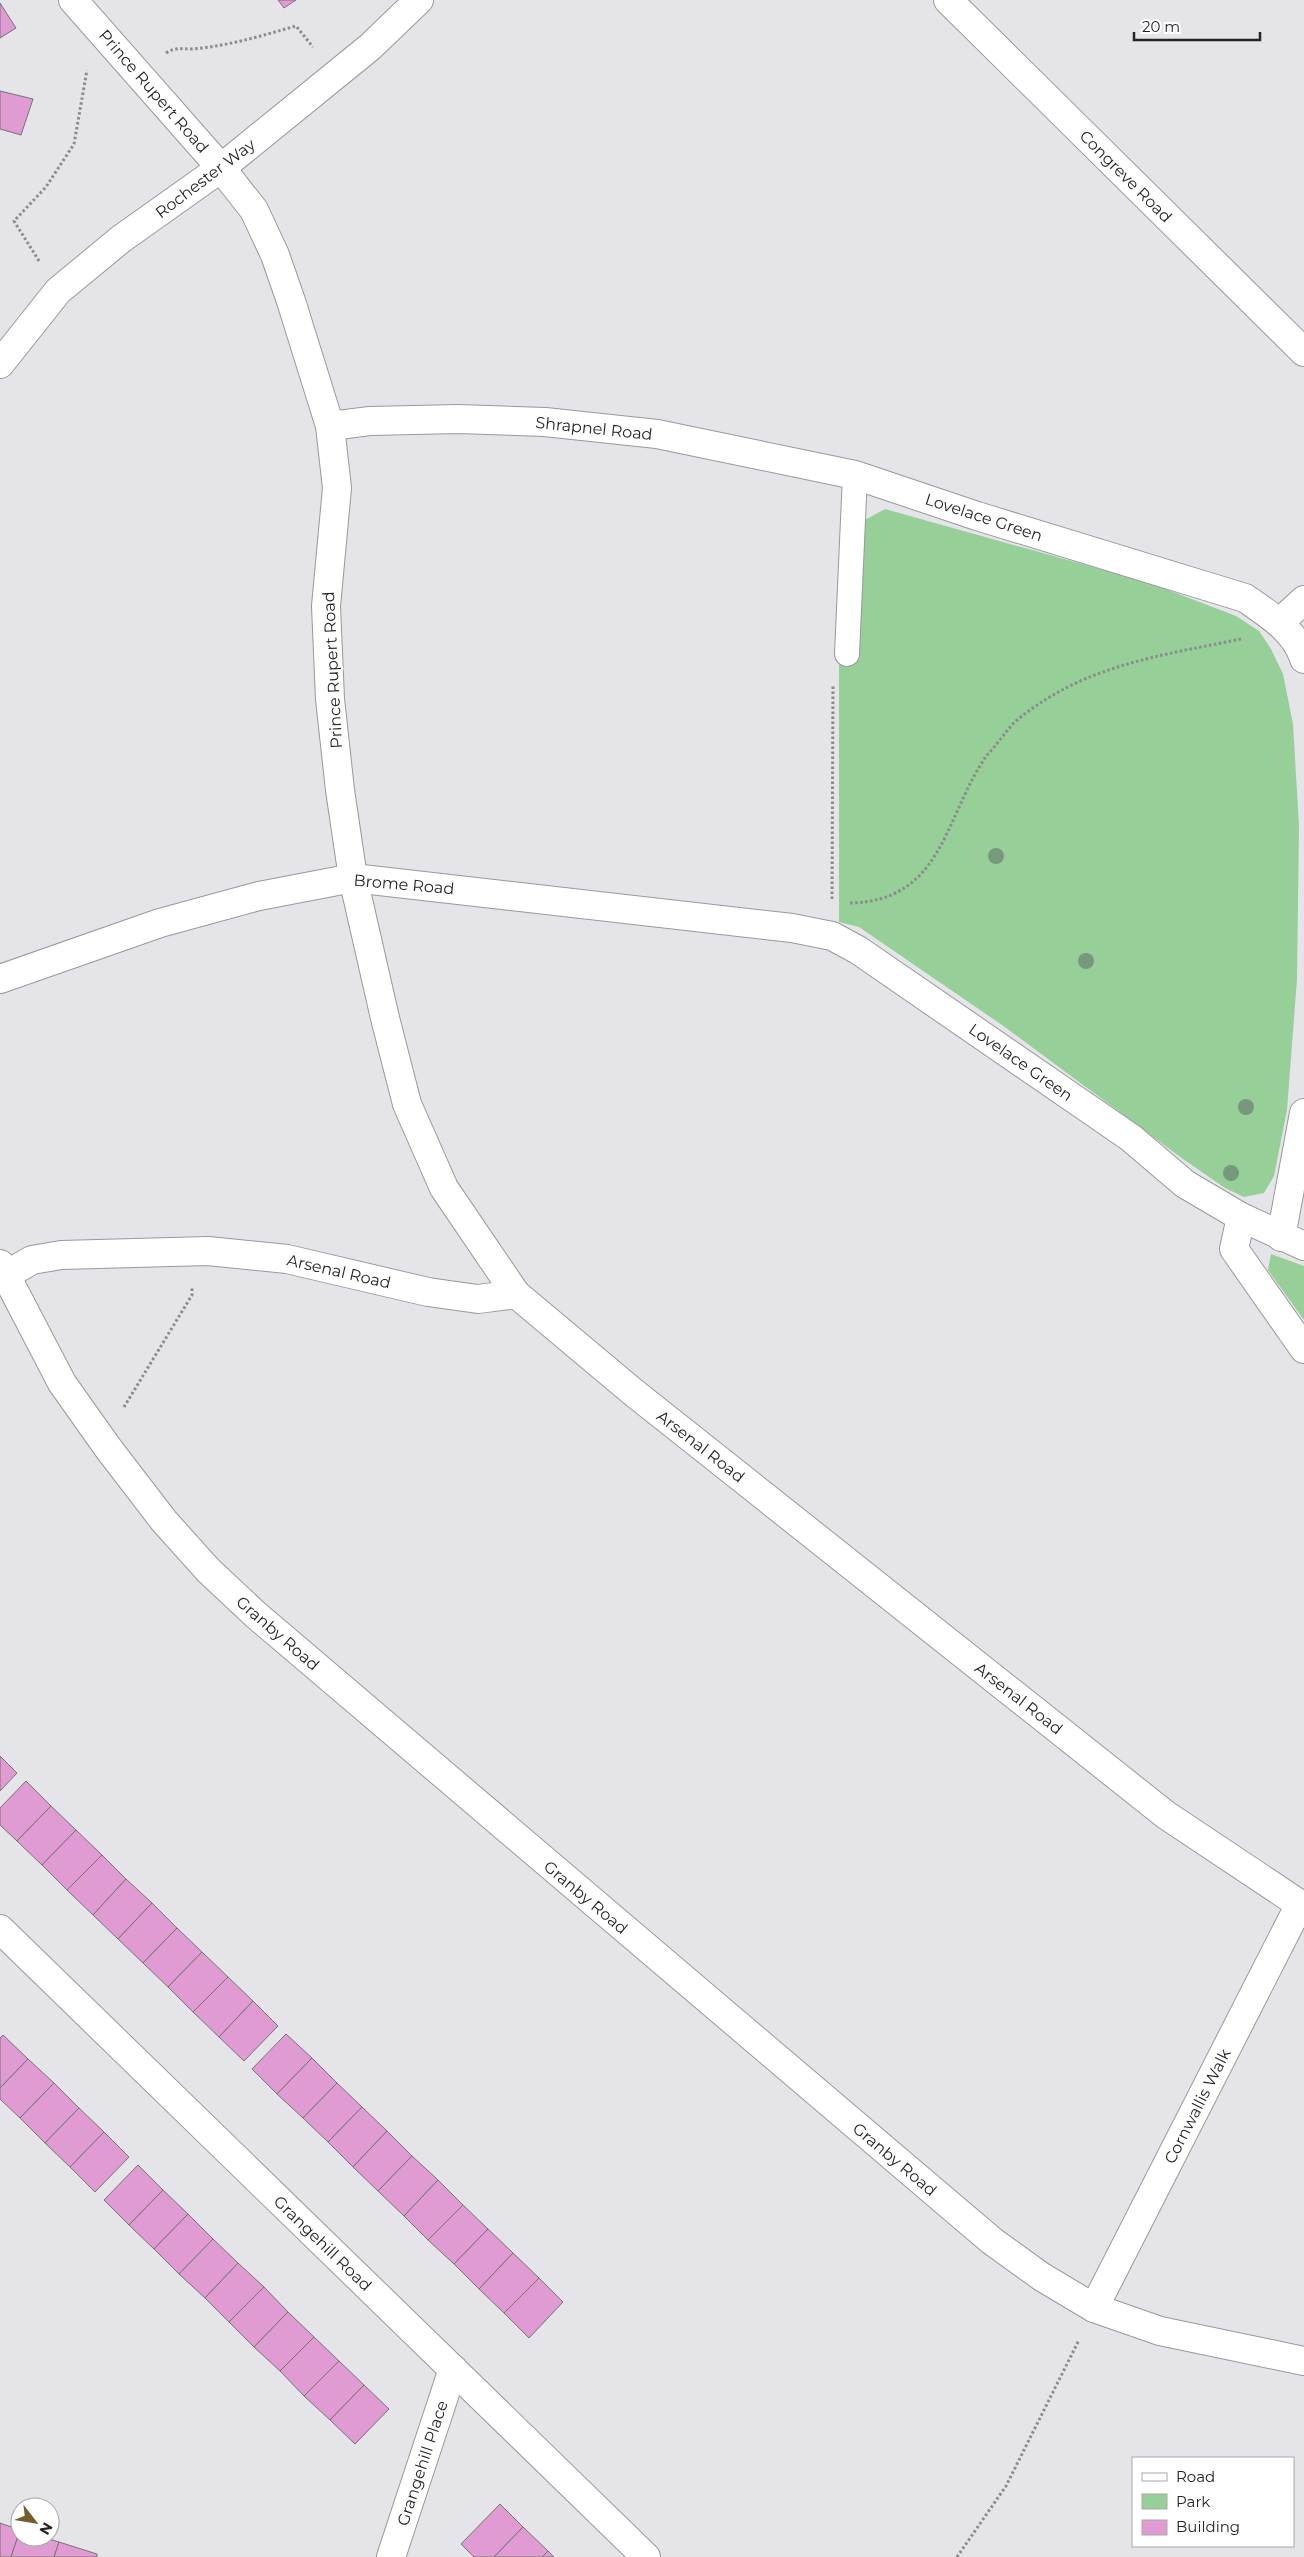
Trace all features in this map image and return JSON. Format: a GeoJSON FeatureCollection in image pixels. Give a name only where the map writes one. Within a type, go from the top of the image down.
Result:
{"type":"FeatureCollection","features":[{"type":"Feature","properties":{"kind":"street","name":"Prince Rupert Road"},"geometry":{"type":"LineString","coordinates":[[73,0],[221,168],[254,210],[275,255],[330,426],[337,488],[326,606],[330,699],[340,790],[353,878],[385,1018],[408,1104],[444,1188],[516,1294]]}},
{"type":"Feature","properties":{"kind":"street","name":"Rochester Way"},"geometry":{"type":"LineString","coordinates":[[0,364],[6,354],[58,291],[121,239],[221,168],[370,47],[419,0]]}},
{"type":"Feature","properties":{"kind":"street","name":"Congreve Road"},"geometry":{"type":"LineString","coordinates":[[948,0],[1304,352]]}},
{"type":"Feature","properties":{"kind":"street","name":"Shrapnel Road"},"geometry":{"type":"LineString","coordinates":[[330,426],[370,421],[458,418],[545,422],[657,434],[855,475]]}},
{"type":"Feature","properties":{"kind":"street","name":"Lovelace Green"},"geometry":{"type":"LineString","coordinates":[[855,475],[977,516],[1245,598],[1280,622],[1302,653],[1304,659]]}},
{"type":"Feature","properties":{"kind":"street"},"geometry":{"type":"LineString","coordinates":[[1280,622],[1304,600]]}},
{"type":"Feature","properties":{"kind":"street","name":"Brome Road"},"geometry":{"type":"LineString","coordinates":[[0,980],[160,923],[259,896],[353,878],[792,928]]}},
{"type":"Feature","properties":{"kind":"street","name":"Lovelace Green"},"geometry":{"type":"LineString","coordinates":[[792,928],[832,936],[858,950],[1131,1138],[1185,1184],[1241,1217],[1292,1241],[1304,1113]]}},
{"type":"Feature","properties":{"kind":"street"},"geometry":{"type":"LineString","coordinates":[[1241,1217],[1234,1249],[1304,1349]]}},
{"type":"Feature","properties":{"kind":"street","name":"Arsenal Road"},"geometry":{"type":"LineString","coordinates":[[3,1269],[32,1260],[61,1255],[194,1252],[287,1259],[428,1292],[478,1299],[516,1294],[640,1398],[1166,1815],[1302,1906]]}},
{"type":"Feature","properties":{"kind":"street","name":"Granby Road"},"geometry":{"type":"LineString","coordinates":[[3,1269],[62,1383],[164,1521],[208,1570],[256,1614],[992,2241],[1042,2277],[1094,2308],[1160,2331],[1304,2361]]}},
{"type":"Feature","properties":{"kind":"street","name":"Cornwallis Walk"},"geometry":{"type":"LineString","coordinates":[[1094,2308],[1302,1906]]}},
{"type":"Feature","properties":{"kind":"street","name":"Grangehill Road"},"geometry":{"type":"LineString","coordinates":[[0,1928],[646,2557]]}},
{"type":"Feature","properties":{"kind":"street","name":"Grangehill Place"},"geometry":{"type":"LineString","coordinates":[[392,2557],[453,2369]]}},
{"type":"Feature","properties":{"kind":"lane"},"geometry":{"type":"LineString","coordinates":[[847,654],[855,475]]}},
{"type":"Feature","properties":{"kind":"path"},"geometry":{"type":"LineString","coordinates":[[138,73],[172,48],[225,44],[296,26],[336,75]]}},
{"type":"Feature","properties":{"kind":"path"},"geometry":{"type":"LineString","coordinates":[[58,291],[14,221],[62,166],[74,144],[86,71],[114,46]]}},
{"type":"Feature","properties":{"kind":"path"},"geometry":{"type":"LineString","coordinates":[[832,936],[848,903],[867,902],[886,897],[918,878],[940,850],[982,762],[1015,722],[1058,690],[1103,670],[1242,639],[1280,622]]}},
{"type":"Feature","properties":{"kind":"path"},"geometry":{"type":"LineString","coordinates":[[832,936],[834,672],[847,654]]}},
{"type":"Feature","properties":{"kind":"path"},"geometry":{"type":"LineString","coordinates":[[95,1430],[119,1416],[192,1295],[194,1252]]}},
{"type":"Feature","properties":{"kind":"path"},"geometry":{"type":"LineString","coordinates":[[957,2557],[1006,2486],[1094,2308]]}},
{"type":"Feature","properties":{"kind":"green space"},"geometry":{"type":"Polygon","coordinates":[[[885,509],[1150,583],[1236,616],[1259,631],[1271,649],[1283,674],[1293,724],[1299,826],[1297,979],[1287,1110],[1274,1176],[1264,1193],[1244,1197],[1225,1188],[1002,1025],[859,927],[839,922],[839,660],[863,521],[885,509]]]}},
{"type":"Feature","properties":{"kind":"green space"},"geometry":{"type":"Polygon","coordinates":[[[1271,1254],[1304,1266],[1304,1320],[1268,1270],[1271,1254]]]}},
{"type":"Feature","properties":{"kind":"building"},"geometry":{"type":"Polygon","coordinates":[[[278,0],[296,0],[284,8],[278,0]]]}},
{"type":"Feature","properties":{"kind":"building"},"geometry":{"type":"Polygon","coordinates":[[[0,3],[16,28],[0,38],[0,3]]]}},
{"type":"Feature","properties":{"kind":"building"},"geometry":{"type":"Polygon","coordinates":[[[0,91],[33,99],[21,135],[0,129],[0,91]]]}},
{"type":"Feature","properties":{"kind":"building"},"geometry":{"type":"Polygon","coordinates":[[[0,1756],[17,1773],[0,1791],[0,1756]]]}},
{"type":"Feature","properties":{"kind":"building"},"geometry":{"type":"Polygon","coordinates":[[[26,1781],[51,1806],[17,1841],[0,1825],[0,1808],[26,1781]]]}},
{"type":"Feature","properties":{"kind":"building"},"geometry":{"type":"Polygon","coordinates":[[[51,1806],[76,1830],[42,1865],[17,1841],[51,1806]]]}},
{"type":"Feature","properties":{"kind":"building"},"geometry":{"type":"Polygon","coordinates":[[[76,1830],[102,1855],[67,1890],[42,1865],[76,1830]]]}},
{"type":"Feature","properties":{"kind":"building"},"geometry":{"type":"Polygon","coordinates":[[[102,1855],[126,1879],[93,1915],[67,1890],[102,1855]]]}},
{"type":"Feature","properties":{"kind":"building"},"geometry":{"type":"Polygon","coordinates":[[[126,1879],[152,1903],[118,1939],[93,1915],[126,1879]]]}},
{"type":"Feature","properties":{"kind":"building"},"geometry":{"type":"Polygon","coordinates":[[[152,1903],[177,1928],[143,1963],[118,1939],[152,1903]]]}},
{"type":"Feature","properties":{"kind":"building"},"geometry":{"type":"Polygon","coordinates":[[[177,1928],[202,1952],[168,1987],[143,1963],[177,1928]]]}},
{"type":"Feature","properties":{"kind":"building"},"geometry":{"type":"Polygon","coordinates":[[[202,1952],[228,1977],[193,2012],[168,1987],[202,1952]]]}},
{"type":"Feature","properties":{"kind":"building"},"geometry":{"type":"Polygon","coordinates":[[[228,1977],[253,2001],[219,2037],[193,2012],[228,1977]]]}},
{"type":"Feature","properties":{"kind":"building"},"geometry":{"type":"Polygon","coordinates":[[[253,2001],[278,2026],[244,2061],[219,2037],[253,2001]]]}},
{"type":"Feature","properties":{"kind":"building"},"geometry":{"type":"Polygon","coordinates":[[[286,2034],[312,2058],[277,2094],[252,2069],[286,2034]]]}},
{"type":"Feature","properties":{"kind":"building"},"geometry":{"type":"Polygon","coordinates":[[[3,2035],[28,2059],[0,2088],[0,2038],[3,2035]]]}},
{"type":"Feature","properties":{"kind":"building"},"geometry":{"type":"Polygon","coordinates":[[[312,2058],[337,2083],[303,2118],[277,2094],[312,2058]]]}},
{"type":"Feature","properties":{"kind":"building"},"geometry":{"type":"Polygon","coordinates":[[[28,2059],[54,2083],[20,2118],[0,2099],[0,2088],[28,2059]]]}},
{"type":"Feature","properties":{"kind":"building"},"geometry":{"type":"Polygon","coordinates":[[[54,2083],[79,2108],[45,2143],[20,2118],[54,2083]]]}},
{"type":"Feature","properties":{"kind":"building"},"geometry":{"type":"Polygon","coordinates":[[[337,2083],[362,2107],[328,2142],[303,2118],[337,2083]]]}},
{"type":"Feature","properties":{"kind":"building"},"geometry":{"type":"Polygon","coordinates":[[[362,2107],[387,2131],[353,2167],[328,2142],[362,2107]]]}},
{"type":"Feature","properties":{"kind":"building"},"geometry":{"type":"Polygon","coordinates":[[[79,2108],[104,2132],[70,2167],[45,2143],[79,2108]]]}},
{"type":"Feature","properties":{"kind":"building"},"geometry":{"type":"Polygon","coordinates":[[[387,2131],[412,2156],[378,2191],[353,2167],[387,2131]]]}},
{"type":"Feature","properties":{"kind":"building"},"geometry":{"type":"Polygon","coordinates":[[[104,2132],[129,2157],[95,2192],[70,2167],[104,2132]]]}},
{"type":"Feature","properties":{"kind":"building"},"geometry":{"type":"Polygon","coordinates":[[[412,2156],[438,2180],[404,2216],[378,2191],[412,2156]]]}},
{"type":"Feature","properties":{"kind":"building"},"geometry":{"type":"Polygon","coordinates":[[[138,2165],[163,2190],[129,2225],[104,2200],[138,2165]]]}},
{"type":"Feature","properties":{"kind":"building"},"geometry":{"type":"Polygon","coordinates":[[[438,2180],[463,2205],[428,2240],[404,2216],[438,2180]]]}},
{"type":"Feature","properties":{"kind":"building"},"geometry":{"type":"Polygon","coordinates":[[[163,2190],[188,2214],[154,2249],[129,2225],[163,2190]]]}},
{"type":"Feature","properties":{"kind":"building"},"geometry":{"type":"Polygon","coordinates":[[[463,2205],[488,2229],[454,2264],[428,2240],[463,2205]]]}},
{"type":"Feature","properties":{"kind":"building"},"geometry":{"type":"Polygon","coordinates":[[[188,2214],[213,2239],[179,2274],[154,2249],[188,2214]]]}},
{"type":"Feature","properties":{"kind":"building"},"geometry":{"type":"Polygon","coordinates":[[[488,2229],[513,2253],[479,2289],[454,2264],[488,2229]]]}},
{"type":"Feature","properties":{"kind":"building"},"geometry":{"type":"Polygon","coordinates":[[[213,2239],[238,2263],[205,2298],[179,2274],[213,2239]]]}},
{"type":"Feature","properties":{"kind":"building"},"geometry":{"type":"Polygon","coordinates":[[[513,2253],[539,2278],[504,2313],[479,2289],[513,2253]]]}},
{"type":"Feature","properties":{"kind":"building"},"geometry":{"type":"Polygon","coordinates":[[[238,2263],[264,2287],[229,2322],[205,2298],[238,2263]]]}},
{"type":"Feature","properties":{"kind":"building"},"geometry":{"type":"Polygon","coordinates":[[[539,2278],[563,2302],[529,2338],[504,2313],[539,2278]]]}},
{"type":"Feature","properties":{"kind":"building"},"geometry":{"type":"Polygon","coordinates":[[[264,2287],[288,2312],[254,2347],[229,2322],[264,2287]]]}},
{"type":"Feature","properties":{"kind":"building"},"geometry":{"type":"Polygon","coordinates":[[[288,2312],[314,2337],[280,2371],[254,2347],[288,2312]]]}},
{"type":"Feature","properties":{"kind":"building"},"geometry":{"type":"Polygon","coordinates":[[[314,2337],[339,2361],[304,2396],[280,2371],[314,2337]]]}},
{"type":"Feature","properties":{"kind":"building"},"geometry":{"type":"Polygon","coordinates":[[[339,2361],[364,2385],[330,2420],[304,2396],[339,2361]]]}},
{"type":"Feature","properties":{"kind":"building"},"geometry":{"type":"Polygon","coordinates":[[[364,2385],[389,2409],[355,2444],[330,2420],[364,2385]]]}},
{"type":"Feature","properties":{"kind":"building"},"geometry":{"type":"Polygon","coordinates":[[[500,2504],[523,2527],[494,2557],[474,2557],[461,2544],[500,2504]]]}},
{"type":"Feature","properties":{"kind":"building"},"geometry":{"type":"Polygon","coordinates":[[[0,2523],[10,2526],[10,2547],[14,2547],[11,2557],[0,2557],[0,2523]]]}},
{"type":"Feature","properties":{"kind":"building"},"geometry":{"type":"Polygon","coordinates":[[[523,2527],[548,2551],[542,2557],[494,2557],[523,2527]]]}},
{"type":"Feature","properties":{"kind":"building"},"geometry":{"type":"Polygon","coordinates":[[[60,2542],[97,2554],[97,2557],[54,2557],[57,2547],[60,2547],[60,2542]]]}},
{"type":"Feature","properties":{"kind":"building"},"geometry":{"type":"Polygon","coordinates":[[[14,2547],[57,2547],[54,2557],[11,2557],[14,2547]]]}},
{"type":"Feature","properties":{"kind":"building"},"geometry":{"type":"Polygon","coordinates":[[[548,2551],[554,2557],[542,2557],[548,2551]]]}}]}
